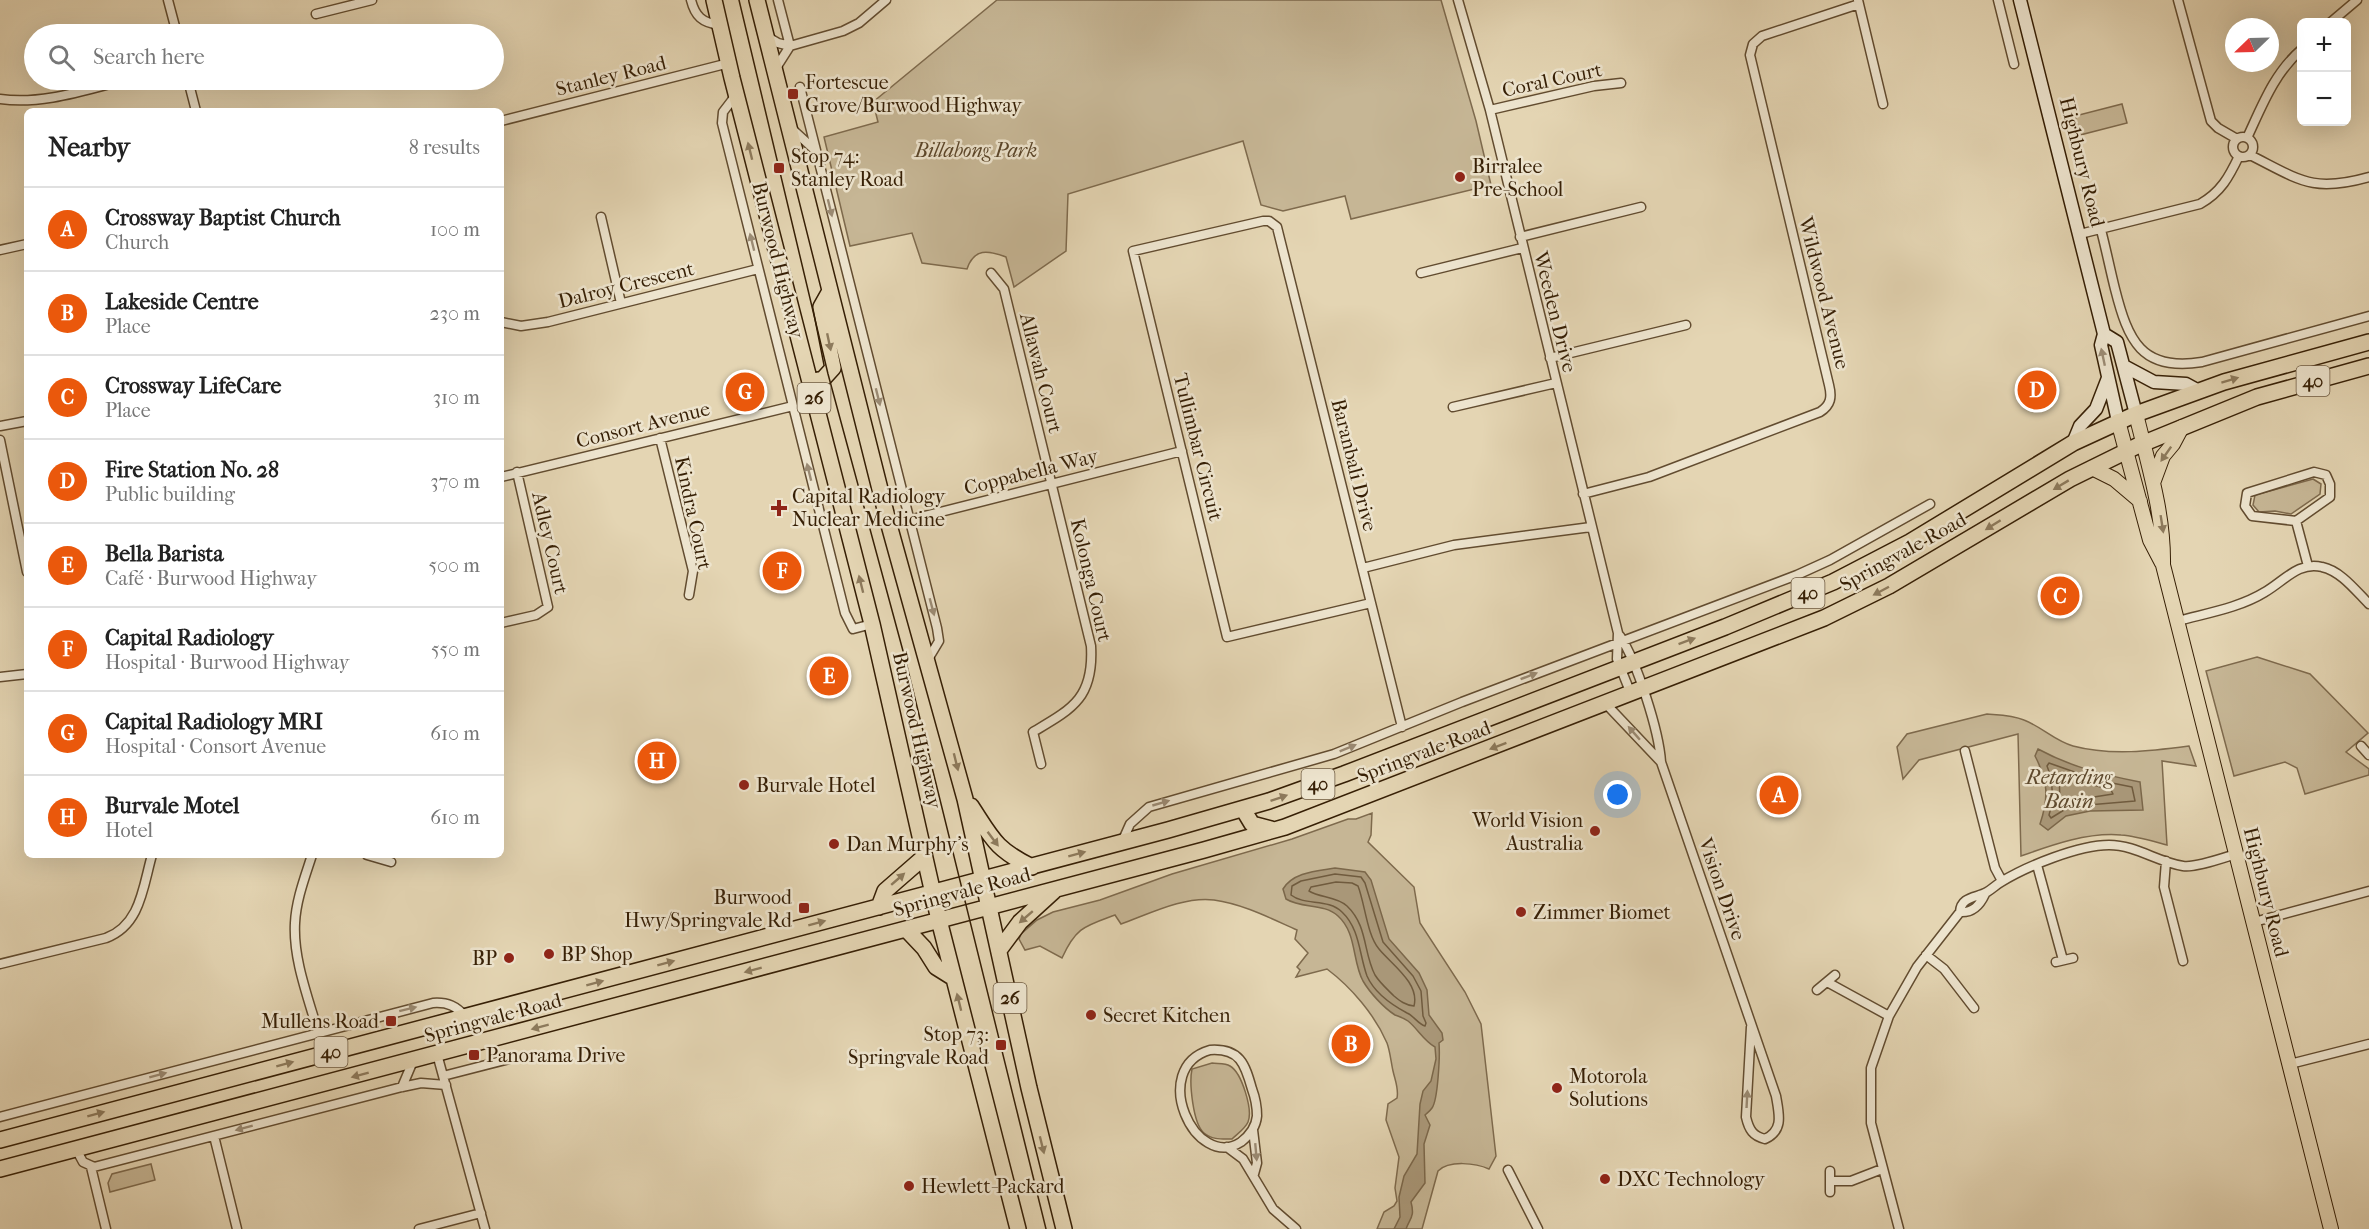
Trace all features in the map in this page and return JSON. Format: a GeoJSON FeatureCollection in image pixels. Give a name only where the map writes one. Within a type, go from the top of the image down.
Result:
{"type":"FeatureCollection","features":[{"type":"Feature","properties":{"kind":"highway","name":"Burwood Highway"},"geometry":{"type":"LineString","coordinates":[[714,0],[736,95],[872,624],[952,977],[1018,1229]]}},
{"type":"Feature","properties":{"kind":"highway","name":"Burwood Highway"},"geometry":{"type":"LineString","coordinates":[[757,0],[889,525],[966,798],[1029,1088],[1064,1229]]}},
{"type":"Feature","properties":{"kind":"highway"},"geometry":{"type":"LineString","coordinates":[[810,382],[823,379],[833,368],[821,307],[830,291]]}},
{"type":"Feature","properties":{"kind":"highway","name":"Springvale Road"},"geometry":{"type":"LineString","coordinates":[[0,1140],[1243,809],[1334,778],[1776,607],[1847,576],[1916,538],[2073,443],[2136,414],[2197,390],[2369,342]]}},
{"type":"Feature","properties":{"kind":"highway","name":"Springvale Road"},"geometry":{"type":"LineString","coordinates":[[0,1169],[413,1061],[1274,830],[1330,811],[1809,624],[1861,601],[2092,468],[2143,443],[2265,395],[2369,366]]}},
{"type":"Feature","properties":{"kind":"highway"},"geometry":{"type":"LineString","coordinates":[[966,798],[997,846],[1013,858],[1032,867]]}},
{"type":"Feature","properties":{"kind":"highway"},"geometry":{"type":"LineString","coordinates":[[1243,809],[1252,824],[1274,830]]}},
{"type":"Feature","properties":{"kind":"highway"},"geometry":{"type":"LineString","coordinates":[[879,907],[885,891],[924,857]]}},
{"type":"Feature","properties":{"kind":"highway"},"geometry":{"type":"LineString","coordinates":[[1000,949],[1020,922],[1057,889]]}},
{"type":"Feature","properties":{"kind":"highway"},"geometry":{"type":"LineString","coordinates":[[906,929],[926,951],[936,967],[952,977]]}},
{"type":"Feature","properties":{"kind":"main road","name":"Highbury Road"},"geometry":{"type":"LineString","coordinates":[[2020,0],[2104,334],[2101,345],[2118,422],[2150,540],[2163,565],[2178,621],[2331,1229]]}},
{"type":"Feature","properties":{"kind":"main road","name":"Highbury Road"},"geometry":{"type":"LineString","coordinates":[[2104,334],[2117,342],[2124,366],[2163,531],[2163,565]]}},
{"type":"Feature","properties":{"kind":"main road"},"geometry":{"type":"LineString","coordinates":[[2124,366],[2154,382],[2186,384],[2197,390]]}},
{"type":"Feature","properties":{"kind":"main road"},"geometry":{"type":"LineString","coordinates":[[2073,443],[2080,426],[2096,409],[2108,378]]}},
{"type":"Feature","properties":{"kind":"main road"},"geometry":{"type":"LineString","coordinates":[[2153,483],[2163,456],[2182,427]]}},
{"type":"Feature","properties":{"kind":"main road"},"geometry":{"type":"LineString","coordinates":[[2092,468],[2114,479],[2139,501]]}},
{"type":"Feature","properties":{"kind":"street"},"geometry":{"type":"LineString","coordinates":[[168,0],[174,24]]}},
{"type":"Feature","properties":{"kind":"street"},"geometry":{"type":"LineString","coordinates":[[316,14],[372,0]]}},
{"type":"Feature","properties":{"kind":"street"},"geometry":{"type":"LineString","coordinates":[[691,0],[695,13],[702,20],[720,25]]}},
{"type":"Feature","properties":{"kind":"street"},"geometry":{"type":"LineString","coordinates":[[778,0],[790,46]]}},
{"type":"Feature","properties":{"kind":"street"},"geometry":{"type":"LineString","coordinates":[[765,35],[778,43],[790,46],[843,32],[859,23],[886,0]]}},
{"type":"Feature","properties":{"kind":"street","name":"Weeden Drive"},"geometry":{"type":"LineString","coordinates":[[1458,0],[1490,110],[1619,639],[1636,692]]}},
{"type":"Feature","properties":{"kind":"street"},"geometry":{"type":"LineString","coordinates":[[1998,0],[2014,64]]}},
{"type":"Feature","properties":{"kind":"street"},"geometry":{"type":"LineString","coordinates":[[2178,0],[2211,121],[2237,139]]}},
{"type":"Feature","properties":{"kind":"street"},"geometry":{"type":"LineString","coordinates":[[2336,18],[2357,0]]}},
{"type":"Feature","properties":{"kind":"street"},"geometry":{"type":"LineString","coordinates":[[1858,2],[1883,104]]}},
{"type":"Feature","properties":{"kind":"street","name":"Wildwood Avenue"},"geometry":{"type":"LineString","coordinates":[[1583,494],[1649,477],[1820,412],[1829,404],[1830,385],[1750,55],[1754,44],[1762,36],[1858,2]]}},
{"type":"Feature","properties":{"kind":"street"},"geometry":{"type":"LineString","coordinates":[[774,71],[790,46]]}},
{"type":"Feature","properties":{"kind":"street"},"geometry":{"type":"LineString","coordinates":[[2247,138],[2277,76],[2297,53]]}},
{"type":"Feature","properties":{"kind":"street","name":"Stanley Road"},"geometry":{"type":"LineString","coordinates":[[504,120],[729,63]]}},
{"type":"Feature","properties":{"kind":"street","name":"Coral Court"},"geometry":{"type":"LineString","coordinates":[[1490,110],[1594,86],[1621,83]]}},
{"type":"Feature","properties":{"kind":"street","name":"Burwood Highway"},"geometry":{"type":"LineString","coordinates":[[800,87],[939,635],[937,646],[927,661]]}},
{"type":"Feature","properties":{"kind":"street"},"geometry":{"type":"LineString","coordinates":[[0,99],[32,100],[58,97],[86,90]]}},
{"type":"Feature","properties":{"kind":"street"},"geometry":{"type":"LineString","coordinates":[[191,90],[195,108]]}},
{"type":"Feature","properties":{"kind":"street","name":"Burwood Highway"},"geometry":{"type":"LineString","coordinates":[[736,95],[723,112],[722,123],[845,613],[853,629],[872,624]]}},
{"type":"Feature","properties":{"kind":"street"},"geometry":{"type":"LineString","coordinates":[[788,126],[816,152]]}},
{"type":"Feature","properties":{"kind":"street"},"geometry":{"type":"LineString","coordinates":[[2080,234],[2200,204],[2221,188],[2231,174],[2239,156],[2235,146],[2237,139],[2241,136],[2247,138],[2252,148],[2247,158],[2239,156]]}},
{"type":"Feature","properties":{"kind":"street"},"geometry":{"type":"LineString","coordinates":[[2250,155],[2313,184],[2335,185],[2369,177]]}},
{"type":"Feature","properties":{"kind":"street"},"geometry":{"type":"LineString","coordinates":[[1520,237],[1641,207]]}},
{"type":"Feature","properties":{"kind":"street"},"geometry":{"type":"LineString","coordinates":[[601,217],[621,303]]}},
{"type":"Feature","properties":{"kind":"street","name":"Tullimbar Circuit"},"geometry":{"type":"LineString","coordinates":[[1263,221],[1133,251],[1227,637],[1371,603]]}},
{"type":"Feature","properties":{"kind":"street","name":"Baranbali Drive"},"geometry":{"type":"LineString","coordinates":[[1263,221],[1274,224],[1280,232],[1402,727]]}},
{"type":"Feature","properties":{"kind":"street","name":"Highbury Road"},"geometry":{"type":"LineString","coordinates":[[2101,230],[2125,326],[2138,346],[2149,355],[2177,365],[2202,362],[2369,316]]}},
{"type":"Feature","properties":{"kind":"street"},"geometry":{"type":"LineString","coordinates":[[0,250],[24,245]]}},
{"type":"Feature","properties":{"kind":"street"},"geometry":{"type":"LineString","coordinates":[[1421,273],[1522,248]]}},
{"type":"Feature","properties":{"kind":"street","name":"Dalroy Crescent"},"geometry":{"type":"LineString","coordinates":[[504,323],[521,326],[534,325],[758,269]]}},
{"type":"Feature","properties":{"kind":"street","name":"Allawah Court"},"geometry":{"type":"LineString","coordinates":[[991,273],[1004,289],[1051,484]]}},
{"type":"Feature","properties":{"kind":"street"},"geometry":{"type":"LineString","coordinates":[[1550,358],[1686,325]]}},
{"type":"Feature","properties":{"kind":"street"},"geometry":{"type":"LineString","coordinates":[[1453,407],[1556,382]]}},
{"type":"Feature","properties":{"kind":"street","name":"Consort Avenue"},"geometry":{"type":"LineString","coordinates":[[504,476],[793,406]]}},
{"type":"Feature","properties":{"kind":"street"},"geometry":{"type":"LineString","coordinates":[[0,426],[24,422]]}},
{"type":"Feature","properties":{"kind":"street","name":"Kindra Court"},"geometry":{"type":"LineString","coordinates":[[660,438],[693,572],[689,595]]}},
{"type":"Feature","properties":{"kind":"street"},"geometry":{"type":"LineString","coordinates":[[0,440],[24,557]]}},
{"type":"Feature","properties":{"kind":"street","name":"Coppabella Way"},"geometry":{"type":"LineString","coordinates":[[889,525],[1182,451]]}},
{"type":"Feature","properties":{"kind":"street","name":"Adley Court"},"geometry":{"type":"LineString","coordinates":[[504,622],[536,615],[548,607],[517,472]]}},
{"type":"Feature","properties":{"kind":"street"},"geometry":{"type":"LineString","coordinates":[[2314,472],[2326,476],[2330,484],[2330,497],[2296,521],[2252,516],[2245,506],[2247,493],[2314,472]]}},
{"type":"Feature","properties":{"kind":"street","name":"Kolonga Court"},"geometry":{"type":"LineString","coordinates":[[1041,764],[1033,732],[1059,718],[1076,703],[1088,682],[1092,656],[1090,636],[1051,484]]}},
{"type":"Feature","properties":{"kind":"street","name":"Springvale Road"},"geometry":{"type":"LineString","coordinates":[[1122,842],[1130,824],[1146,808],[1327,756],[1619,639],[1814,568],[1930,504]]}},
{"type":"Feature","properties":{"kind":"street"},"geometry":{"type":"LineString","coordinates":[[2296,521],[2308,566]]}},
{"type":"Feature","properties":{"kind":"street"},"geometry":{"type":"LineString","coordinates":[[1363,568],[1463,543],[1591,526]]}},
{"type":"Feature","properties":{"kind":"street"},"geometry":{"type":"LineString","coordinates":[[2178,621],[2248,601],[2299,569],[2308,566],[2323,567],[2335,573],[2369,604]]}},
{"type":"Feature","properties":{"kind":"street","name":"Weeden Drive"},"geometry":{"type":"LineString","coordinates":[[1619,639],[1617,659],[1626,665],[1636,692]]}},
{"type":"Feature","properties":{"kind":"street"},"geometry":{"type":"LineString","coordinates":[[0,677],[24,674]]}},
{"type":"Feature","properties":{"kind":"street","name":"Vision Drive"},"geometry":{"type":"LineString","coordinates":[[1636,692],[1660,750],[1661,762],[1776,1096],[1780,1121],[1776,1132],[1765,1139],[1756,1137],[1748,1128],[1746,1117],[1751,1027]]}},
{"type":"Feature","properties":{"kind":"street","name":"Vision Drive"},"geometry":{"type":"LineString","coordinates":[[1606,704],[1661,762]]}},
{"type":"Feature","properties":{"kind":"street"},"geometry":{"type":"LineString","coordinates":[[2361,746],[2369,755]]}},
{"type":"Feature","properties":{"kind":"street"},"geometry":{"type":"LineString","coordinates":[[1965,751],[1995,868],[2002,881]]}},
{"type":"Feature","properties":{"kind":"street"},"geometry":{"type":"LineString","coordinates":[[1899,1229],[1871,1123],[1871,1068],[1889,1016],[1926,955],[1960,912],[1963,903],[1971,897],[1985,894],[2002,881],[2074,851],[2109,845],[2138,849],[2185,867],[2236,854]]}},
{"type":"Feature","properties":{"kind":"street"},"geometry":{"type":"LineString","coordinates":[[0,964],[115,935],[135,915],[151,858]]}},
{"type":"Feature","properties":{"kind":"street"},"geometry":{"type":"LineString","coordinates":[[311,858],[298,905],[295,937],[318,1032]]}},
{"type":"Feature","properties":{"kind":"street"},"geometry":{"type":"LineString","coordinates":[[378,858],[392,862]]}},
{"type":"Feature","properties":{"kind":"street"},"geometry":{"type":"LineString","coordinates":[[2166,861],[2164,887],[2183,961]]}},
{"type":"Feature","properties":{"kind":"street"},"geometry":{"type":"LineString","coordinates":[[2037,865],[2064,960]]}},
{"type":"Feature","properties":{"kind":"street"},"geometry":{"type":"LineString","coordinates":[[2254,922],[2369,891]]}},
{"type":"Feature","properties":{"kind":"street"},"geometry":{"type":"LineString","coordinates":[[1926,955],[1944,969],[1974,1008]]}},
{"type":"Feature","properties":{"kind":"street"},"geometry":{"type":"LineString","coordinates":[[1817,990],[1835,975]]}},
{"type":"Feature","properties":{"kind":"street"},"geometry":{"type":"LineString","coordinates":[[1827,982],[1889,1016]]}},
{"type":"Feature","properties":{"kind":"street","name":"Springvale Road"},"geometry":{"type":"LineString","coordinates":[[0,1117],[433,1003],[451,1004],[466,1017]]}},
{"type":"Feature","properties":{"kind":"street"},"geometry":{"type":"LineString","coordinates":[[2290,1064],[2369,1044]]}},
{"type":"Feature","properties":{"kind":"street"},"geometry":{"type":"LineString","coordinates":[[1253,1130],[1239,1143],[1227,1147],[1216,1146],[1202,1139],[1191,1128],[1186,1117],[1180,1080],[1190,1062],[1199,1054],[1210,1050],[1223,1050],[1244,1063],[1257,1107],[1257,1119],[1253,1130],[1257,1163],[1254,1174]]}},
{"type":"Feature","properties":{"kind":"street"},"geometry":{"type":"LineString","coordinates":[[437,1054],[485,1229]]}},
{"type":"Feature","properties":{"kind":"street"},"geometry":{"type":"LineString","coordinates":[[91,1167],[402,1087],[444,1081],[509,1059]]}},
{"type":"Feature","properties":{"kind":"street","name":"Springvale Road"},"geometry":{"type":"LineString","coordinates":[[402,1087],[413,1061]]}},
{"type":"Feature","properties":{"kind":"street"},"geometry":{"type":"LineString","coordinates":[[214,1136],[237,1229]]}},
{"type":"Feature","properties":{"kind":"street"},"geometry":{"type":"LineString","coordinates":[[1227,1147],[1243,1159],[1273,1209],[1296,1229]]}},
{"type":"Feature","properties":{"kind":"street"},"geometry":{"type":"LineString","coordinates":[[76,1149],[83,1162],[91,1167],[106,1229]]}},
{"type":"Feature","properties":{"kind":"street"},"geometry":{"type":"LineString","coordinates":[[1830,1181],[1851,1181],[1882,1169]]}},
{"type":"Feature","properties":{"kind":"street"},"geometry":{"type":"LineString","coordinates":[[1508,1170],[1538,1229]]}},
{"type":"Feature","properties":{"kind":"street"},"geometry":{"type":"LineString","coordinates":[[1830,1171],[1830,1192]]}},
{"type":"Feature","properties":{"kind":"street"},"geometry":{"type":"LineString","coordinates":[[419,1229],[481,1213]]}},
{"type":"Feature","properties":{"kind":"green space","name":"Billabong Park"},"geometry":{"type":"Polygon","coordinates":[[[997,0],[1441,0],[1476,121],[1491,185],[1351,219],[1345,196],[1283,211],[1261,205],[1243,141],[1068,194],[1066,251],[1014,287],[1006,257],[993,253],[978,254],[967,269],[922,263],[912,233],[850,246],[824,137],[878,122],[873,102],[997,0]]]}},
{"type":"Feature","properties":{"kind":"green space"},"geometry":{"type":"Polygon","coordinates":[[[2122,104],[2127,123],[2080,135],[2075,116],[2122,104]]]}},
{"type":"Feature","properties":{"kind":"green space"},"geometry":{"type":"Polygon","coordinates":[[[2313,479],[2321,484],[2320,494],[2291,514],[2275,511],[2259,512],[2253,505],[2255,495],[2313,479]]]}},
{"type":"Feature","properties":{"kind":"green space"},"geometry":{"type":"Polygon","coordinates":[[[2257,657],[2310,674],[2368,733],[2346,752],[2369,769],[2369,775],[2305,794],[2297,768],[2285,762],[2234,776],[2206,671],[2257,657]]]}},
{"type":"Feature","properties":{"kind":"green space"},"geometry":{"type":"Polygon","coordinates":[[[1987,714],[2019,718],[2066,744],[2087,749],[2131,752],[2189,746],[2196,766],[2162,761],[2167,845],[2127,836],[2096,835],[2021,856],[2018,734],[1919,760],[1903,779],[1897,747],[1907,734],[1987,714]]]}},
{"type":"Feature","properties":{"kind":"green space"},"geometry":{"type":"Polygon","coordinates":[[[1372,813],[1371,835],[1368,842],[1414,887],[1420,923],[1465,992],[1481,1024],[1496,1156],[1489,1169],[1477,1165],[1456,1164],[1438,1171],[1422,1229],[1377,1229],[1384,1212],[1394,1206],[1397,1201],[1395,1188],[1399,1157],[1386,1120],[1388,1104],[1397,1098],[1398,1091],[1388,1046],[1376,1022],[1362,1002],[1327,969],[1296,977],[1300,970],[1297,967],[1308,953],[1295,939],[1297,930],[1235,905],[1203,899],[1179,903],[1121,924],[1115,915],[1096,922],[1077,934],[1062,958],[1040,946],[1025,950],[1019,939],[1021,934],[1037,920],[1053,912],[1100,900],[1172,874],[1372,813]]]}},
{"type":"Feature","properties":{"kind":"green space"},"geometry":{"type":"Polygon","coordinates":[[[1212,1063],[1230,1066],[1239,1076],[1245,1092],[1249,1109],[1248,1122],[1232,1139],[1210,1137],[1204,1133],[1197,1121],[1192,1093],[1192,1069],[1212,1063]]]}},
{"type":"Feature","properties":{"kind":"green space"},"geometry":{"type":"Polygon","coordinates":[[[151,1164],[155,1180],[110,1192],[108,1183],[112,1174],[151,1164]]]}},
{"type":"Feature","properties":{"kind":"water","name":"Retarding Basin"},"geometry":{"type":"Polygon","coordinates":[[[2038,749],[2088,770],[2140,782],[2143,810],[2090,811],[2066,816],[2048,830],[2040,824],[2045,806],[2046,789],[2043,773],[2035,756],[2038,749]]]}},
{"type":"Feature","properties":{"kind":"water"},"geometry":{"type":"Polygon","coordinates":[[[1335,868],[1365,872],[1371,880],[1389,939],[1419,973],[1427,990],[1429,1015],[1442,1033],[1443,1040],[1439,1043],[1436,1096],[1432,1108],[1425,1115],[1430,1125],[1424,1144],[1425,1183],[1411,1202],[1412,1214],[1406,1229],[1394,1229],[1400,1217],[1399,1197],[1404,1176],[1417,1154],[1420,1104],[1423,1091],[1431,1081],[1436,1059],[1435,1047],[1408,1021],[1386,1008],[1369,990],[1360,973],[1348,931],[1338,916],[1326,909],[1286,899],[1283,889],[1293,879],[1306,873],[1335,868]]]}},
{"type":"Feature","properties":{"kind":"tram line"},"geometry":{"type":"LineString","coordinates":[[739,0],[828,374],[906,662],[1046,1229]]}},
{"type":"Feature","properties":{"kind":"place","name":"Fortescue Grove/Burwood Highway"},"geometry":{"type":"Point","coordinates":[793,94]}},
{"type":"Feature","properties":{"kind":"place","name":"Stop 74: Stanley Road"},"geometry":{"type":"Point","coordinates":[779,168]}},
{"type":"Feature","properties":{"kind":"place","name":"Birralee Pre-School"},"geometry":{"type":"Point","coordinates":[1460,177]}},
{"type":"Feature","properties":{"kind":"place","name":"Fire Station No. 28"},"geometry":{"type":"Point","coordinates":[2037,390]}},
{"type":"Feature","properties":{"kind":"place","name":"Capital Radiology MRI"},"geometry":{"type":"Point","coordinates":[745,392]}},
{"type":"Feature","properties":{"kind":"place","name":"Capital Radiology Nuclear Medicine"},"geometry":{"type":"Point","coordinates":[779,508]}},
{"type":"Feature","properties":{"kind":"place","name":"Capital Radiology"},"geometry":{"type":"Point","coordinates":[782,571]}},
{"type":"Feature","properties":{"kind":"place","name":"Crossway LifeCare"},"geometry":{"type":"Point","coordinates":[2060,596]}},
{"type":"Feature","properties":{"kind":"place","name":"Bella Barista"},"geometry":{"type":"Point","coordinates":[829,676]}},
{"type":"Feature","properties":{"kind":"place","name":"Burvale Motel"},"geometry":{"type":"Point","coordinates":[657,761]}},
{"type":"Feature","properties":{"kind":"place","name":"Burvale Hotel"},"geometry":{"type":"Point","coordinates":[744,785]}},
{"type":"Feature","properties":{"kind":"place","name":"Crossway Baptist Church"},"geometry":{"type":"Point","coordinates":[1779,795]}},
{"type":"Feature","properties":{"kind":"place","name":"World Vision Australia"},"geometry":{"type":"Point","coordinates":[1595,831]}},
{"type":"Feature","properties":{"kind":"place","name":"Dan Murphy's"},"geometry":{"type":"Point","coordinates":[834,844]}},
{"type":"Feature","properties":{"kind":"place","name":"Burwood Hwy/Springvale Rd"},"geometry":{"type":"Point","coordinates":[804,908]}},
{"type":"Feature","properties":{"kind":"place","name":"Zimmer Biomet"},"geometry":{"type":"Point","coordinates":[1521,912]}},
{"type":"Feature","properties":{"kind":"place","name":"BP Shop"},"geometry":{"type":"Point","coordinates":[549,954]}},
{"type":"Feature","properties":{"kind":"place","name":"BP"},"geometry":{"type":"Point","coordinates":[509,958]}},
{"type":"Feature","properties":{"kind":"place","name":"Secret Kitchen"},"geometry":{"type":"Point","coordinates":[1091,1015]}},
{"type":"Feature","properties":{"kind":"place","name":"Mullens Road"},"geometry":{"type":"Point","coordinates":[391,1021]}},
{"type":"Feature","properties":{"kind":"place","name":"Lakeside Centre"},"geometry":{"type":"Point","coordinates":[1351,1044]}},
{"type":"Feature","properties":{"kind":"place","name":"Stop 73: Springvale Road"},"geometry":{"type":"Point","coordinates":[1001,1045]}},
{"type":"Feature","properties":{"kind":"place","name":"Panorama Drive"},"geometry":{"type":"Point","coordinates":[474,1055]}},
{"type":"Feature","properties":{"kind":"place","name":"Motorola Solutions"},"geometry":{"type":"Point","coordinates":[1557,1088]}},
{"type":"Feature","properties":{"kind":"place","name":"DXC Technology"},"geometry":{"type":"Point","coordinates":[1605,1179]}},
{"type":"Feature","properties":{"kind":"place","name":"Hewlett-Packard"},"geometry":{"type":"Point","coordinates":[909,1186]}}]}
